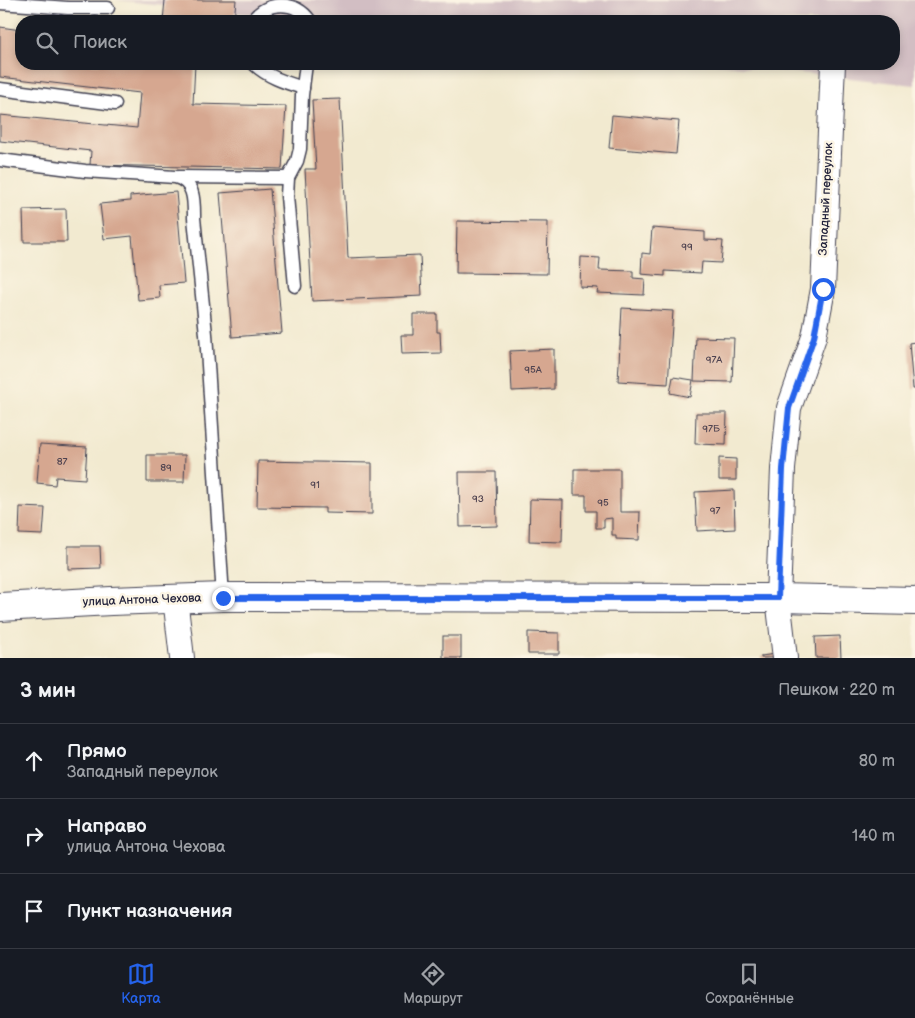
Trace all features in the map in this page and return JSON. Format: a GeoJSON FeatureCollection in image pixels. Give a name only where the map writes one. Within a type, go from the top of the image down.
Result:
{"type":"FeatureCollection","features":[{"type":"Feature","properties":{"kind":"street","name":"Западный переулок"},"geometry":{"type":"LineString","coordinates":[[786,658],[778,598],[783,469],[789,408],[814,337],[823,289],[833,70]]}},
{"type":"Feature","properties":{"kind":"street","name":"улица Антона Чехова"},"geometry":{"type":"LineString","coordinates":[[0,607],[175,598],[778,598],[915,601]]}},
{"type":"Feature","properties":{"kind":"street"},"geometry":{"type":"LineString","coordinates":[[175,598],[182,658]]}},
{"type":"Feature","properties":{"kind":"lane"},"geometry":{"type":"LineString","coordinates":[[0,3],[68,8],[108,8]]}},
{"type":"Feature","properties":{"kind":"lane"},"geometry":{"type":"LineString","coordinates":[[257,15],[262,9],[279,3],[299,8],[306,15]]}},
{"type":"Feature","properties":{"kind":"lane"},"geometry":{"type":"LineString","coordinates":[[261,70],[271,77],[302,88]]}},
{"type":"Feature","properties":{"kind":"lane"},"geometry":{"type":"LineString","coordinates":[[295,286],[287,196],[288,178],[297,161],[300,148],[302,88],[305,70]]}},
{"type":"Feature","properties":{"kind":"lane"},"geometry":{"type":"LineString","coordinates":[[0,89],[115,104]]}},
{"type":"Feature","properties":{"kind":"lane"},"geometry":{"type":"LineString","coordinates":[[0,160],[84,171],[175,177],[288,178]]}},
{"type":"Feature","properties":{"kind":"lane"},"geometry":{"type":"LineString","coordinates":[[175,177],[187,182],[194,201],[194,218],[206,334],[223,598]]}},
{"type":"Feature","properties":{"kind":"shaded area"},"geometry":{"type":"Polygon","coordinates":[[[115,0],[915,0],[915,85],[772,70],[900,70],[900,15],[258,15],[115,0]]]}},
{"type":"Feature","properties":{"kind":"building"},"geometry":{"type":"Polygon","coordinates":[[[165,0],[236,0],[235,15],[164,15],[165,0]]]}},
{"type":"Feature","properties":{"kind":"building"},"geometry":{"type":"Polygon","coordinates":[[[0,27],[15,29],[15,70],[195,70],[193,104],[286,106],[282,169],[90,165],[91,151],[0,141],[0,115],[137,128],[140,93],[0,77],[0,27]]]}},
{"type":"Feature","properties":{"kind":"building"},"geometry":{"type":"Polygon","coordinates":[[[340,99],[348,258],[420,255],[422,296],[312,301],[305,169],[316,169],[312,100],[340,99]]]}},
{"type":"Feature","properties":{"kind":"building"},"geometry":{"type":"Polygon","coordinates":[[[612,115],[679,121],[676,154],[609,148],[612,115]]]}},
{"type":"Feature","properties":{"kind":"building"},"geometry":{"type":"Polygon","coordinates":[[[270,189],[282,333],[232,337],[220,193],[270,189]]]}},
{"type":"Feature","properties":{"kind":"building"},"geometry":{"type":"Polygon","coordinates":[[[176,192],[184,283],[159,285],[160,298],[138,300],[132,236],[104,239],[100,204],[130,201],[130,196],[176,192]]]}},
{"type":"Feature","properties":{"kind":"building"},"geometry":{"type":"Polygon","coordinates":[[[66,209],[67,242],[24,242],[23,210],[66,209]]]}},
{"type":"Feature","properties":{"kind":"building"},"geometry":{"type":"Polygon","coordinates":[[[457,221],[548,222],[547,274],[456,273],[457,221]]]}},
{"type":"Feature","properties":{"kind":"building"},"geometry":{"type":"Polygon","coordinates":[[[652,228],[705,232],[705,240],[723,241],[721,263],[702,262],[701,273],[665,271],[665,276],[641,274],[642,253],[650,254],[652,228]]]}},
{"type":"Feature","properties":{"kind":"building"},"geometry":{"type":"Polygon","coordinates":[[[581,257],[600,258],[599,270],[633,271],[633,278],[645,279],[644,295],[597,293],[598,288],[580,287],[581,257]]]}},
{"type":"Feature","properties":{"kind":"building"},"geometry":{"type":"Polygon","coordinates":[[[622,308],[673,311],[668,384],[618,381],[622,308]]]}},
{"type":"Feature","properties":{"kind":"building"},"geometry":{"type":"Polygon","coordinates":[[[413,314],[437,314],[437,332],[440,332],[441,353],[402,354],[401,335],[413,335],[413,314]]]}},
{"type":"Feature","properties":{"kind":"building"},"geometry":{"type":"Polygon","coordinates":[[[696,337],[734,338],[732,382],[694,381],[696,337]]]}},
{"type":"Feature","properties":{"kind":"building"},"geometry":{"type":"Polygon","coordinates":[[[915,342],[915,389],[913,389],[909,343],[915,342]]]}},
{"type":"Feature","properties":{"kind":"building"},"geometry":{"type":"Polygon","coordinates":[[[554,349],[554,389],[512,391],[510,351],[554,349]]]}},
{"type":"Feature","properties":{"kind":"building"},"geometry":{"type":"Polygon","coordinates":[[[673,377],[693,380],[690,397],[670,393],[673,377]]]}},
{"type":"Feature","properties":{"kind":"building"},"geometry":{"type":"Polygon","coordinates":[[[696,413],[727,413],[726,445],[695,444],[696,413]]]}},
{"type":"Feature","properties":{"kind":"building"},"geometry":{"type":"Polygon","coordinates":[[[40,444],[87,447],[85,479],[56,477],[55,485],[37,483],[40,444]]]}},
{"type":"Feature","properties":{"kind":"building"},"geometry":{"type":"Polygon","coordinates":[[[147,455],[185,455],[184,482],[147,482],[147,455]]]}},
{"type":"Feature","properties":{"kind":"building"},"geometry":{"type":"Polygon","coordinates":[[[719,458],[736,459],[736,480],[719,480],[719,458]]]}},
{"type":"Feature","properties":{"kind":"building"},"geometry":{"type":"Polygon","coordinates":[[[258,461],[372,463],[372,514],[325,513],[325,508],[257,507],[258,461]]]}},
{"type":"Feature","properties":{"kind":"building"},"geometry":{"type":"Polygon","coordinates":[[[574,469],[620,469],[620,512],[640,512],[639,540],[616,539],[616,535],[612,535],[612,518],[604,519],[604,528],[596,528],[596,511],[586,511],[586,495],[574,495],[574,469]]]}},
{"type":"Feature","properties":{"kind":"building"},"geometry":{"type":"Polygon","coordinates":[[[459,472],[496,472],[497,526],[460,527],[459,472]]]}},
{"type":"Feature","properties":{"kind":"building"},"geometry":{"type":"Polygon","coordinates":[[[734,490],[735,529],[697,531],[695,492],[734,490]]]}},
{"type":"Feature","properties":{"kind":"building"},"geometry":{"type":"Polygon","coordinates":[[[530,499],[563,500],[562,542],[529,541],[530,499]]]}},
{"type":"Feature","properties":{"kind":"building"},"geometry":{"type":"Polygon","coordinates":[[[20,507],[45,508],[43,535],[19,534],[20,507]]]}},
{"type":"Feature","properties":{"kind":"building"},"geometry":{"type":"Polygon","coordinates":[[[68,546],[100,546],[101,568],[68,569],[68,546]]]}},
{"type":"Feature","properties":{"kind":"building"},"geometry":{"type":"Polygon","coordinates":[[[528,632],[559,633],[559,654],[528,654],[528,632]]]}},
{"type":"Feature","properties":{"kind":"building"},"geometry":{"type":"Polygon","coordinates":[[[443,636],[461,636],[461,658],[443,658],[443,636]]]}},
{"type":"Feature","properties":{"kind":"building"},"geometry":{"type":"Polygon","coordinates":[[[840,636],[841,658],[816,658],[815,637],[840,636]]]}},
{"type":"Feature","properties":{"kind":"building"},"geometry":{"type":"Polygon","coordinates":[[[776,654],[777,658],[761,658],[761,656],[776,654]]]}},
{"type":"Feature","properties":{"kind":"route"},"geometry":{"type":"LineString","coordinates":[[223,598],[778,598],[783,469],[789,408],[814,337],[823,289]]}}]}
